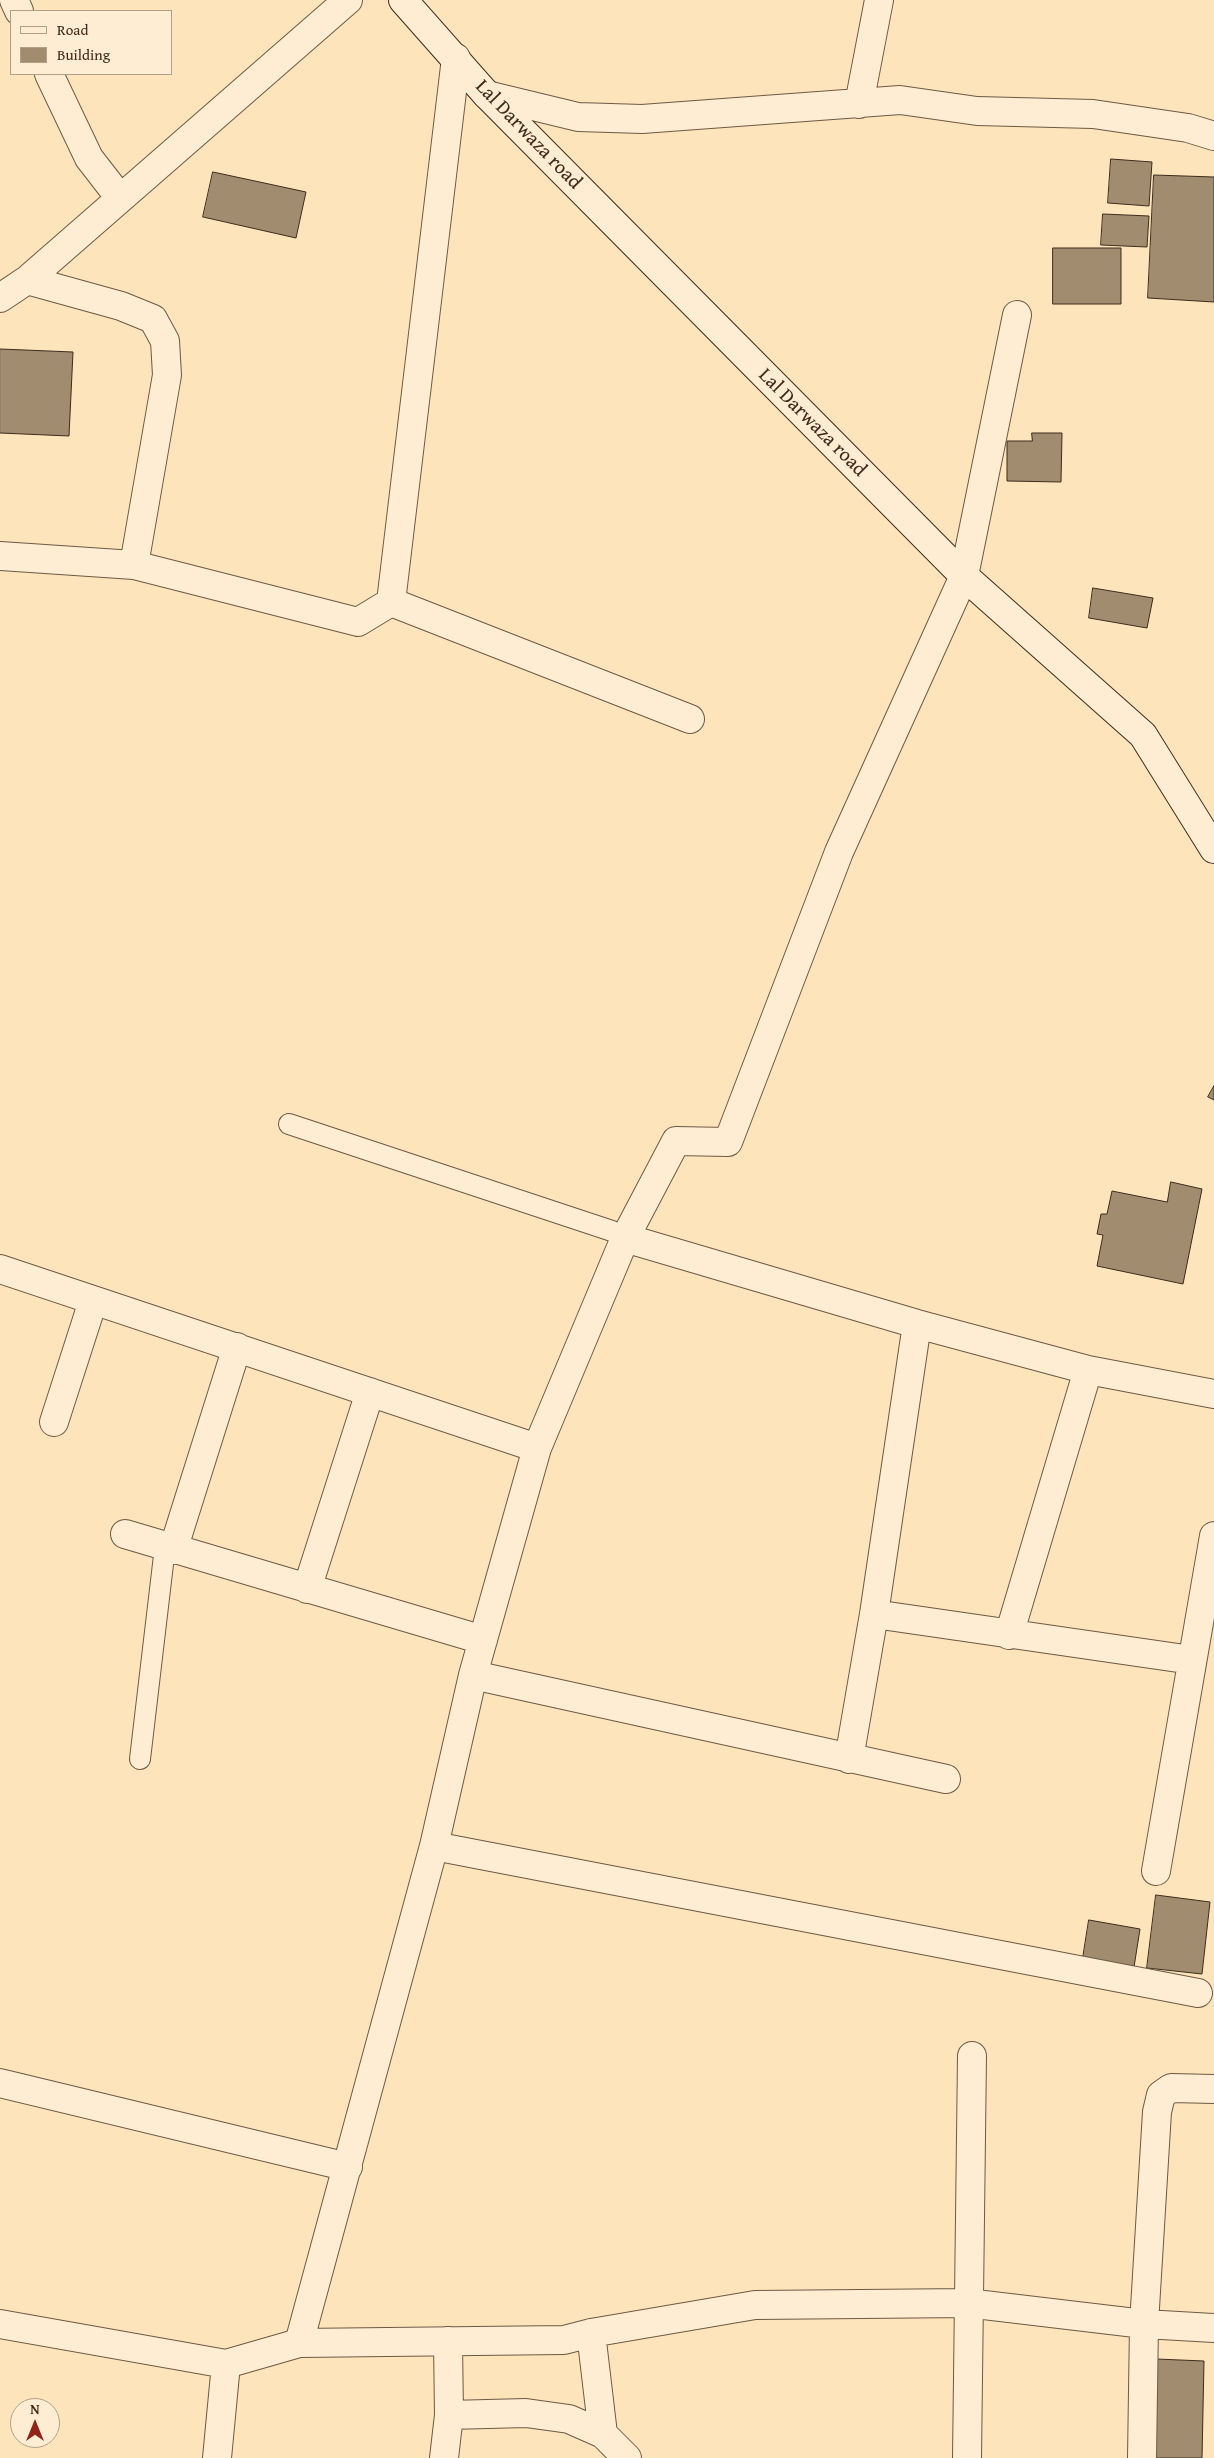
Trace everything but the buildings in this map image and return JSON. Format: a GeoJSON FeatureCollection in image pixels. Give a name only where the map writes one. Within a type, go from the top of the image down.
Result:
{"type":"FeatureCollection","features":[{"type":"Feature","properties":{"kind":"street"},"geometry":{"type":"LineString","coordinates":[[0,298],[27,280],[348,0]]}},
{"type":"Feature","properties":{"kind":"street","name":"Lal Darwaza road"},"geometry":{"type":"LineString","coordinates":[[403,0],[488,95],[964,576],[1143,735],[1214,850]]}},
{"type":"Feature","properties":{"kind":"street"},"geometry":{"type":"LineString","coordinates":[[859,104],[878,0]]}},
{"type":"Feature","properties":{"kind":"street"},"geometry":{"type":"LineString","coordinates":[[391,602],[456,58]]}},
{"type":"Feature","properties":{"kind":"street"},"geometry":{"type":"LineString","coordinates":[[49,75],[89,158],[120,198]]}},
{"type":"Feature","properties":{"kind":"street"},"geometry":{"type":"LineString","coordinates":[[488,95],[578,117],[642,119],[900,100],[977,112],[1093,114],[1188,128],[1214,136]]}},
{"type":"Feature","properties":{"kind":"street"},"geometry":{"type":"LineString","coordinates":[[27,280],[121,306],[152,319],[165,341],[167,375],[134,565]]}},
{"type":"Feature","properties":{"kind":"street"},"geometry":{"type":"LineString","coordinates":[[299,2343],[434,1846],[473,1675],[537,1448],[625,1238],[676,1141],[728,1142],[838,852],[964,576],[1017,315]]}},
{"type":"Feature","properties":{"kind":"street"},"geometry":{"type":"LineString","coordinates":[[0,556],[134,565],[358,622],[391,602]]}},
{"type":"Feature","properties":{"kind":"street"},"geometry":{"type":"LineString","coordinates":[[391,602],[690,719]]}},
{"type":"Feature","properties":{"kind":"street"},"geometry":{"type":"LineString","coordinates":[[625,1238],[917,1324],[1088,1370],[1214,1394]]}},
{"type":"Feature","properties":{"kind":"street"},"geometry":{"type":"LineString","coordinates":[[0,1269],[537,1448]]}},
{"type":"Feature","properties":{"kind":"street"},"geometry":{"type":"LineString","coordinates":[[54,1422],[93,1300]]}},
{"type":"Feature","properties":{"kind":"street"},"geometry":{"type":"LineString","coordinates":[[849,1759],[874,1614],[917,1324]]}},
{"type":"Feature","properties":{"kind":"street"},"geometry":{"type":"LineString","coordinates":[[169,1548],[237,1347]]}},
{"type":"Feature","properties":{"kind":"street"},"geometry":{"type":"LineString","coordinates":[[1009,1634],[1088,1370]]}},
{"type":"Feature","properties":{"kind":"street"},"geometry":{"type":"LineString","coordinates":[[306,1589],[370,1392]]}},
{"type":"Feature","properties":{"kind":"street"},"geometry":{"type":"LineString","coordinates":[[125,1534],[483,1640]]}},
{"type":"Feature","properties":{"kind":"street"},"geometry":{"type":"LineString","coordinates":[[1156,1870],[1214,1536]]}},
{"type":"Feature","properties":{"kind":"street"},"geometry":{"type":"LineString","coordinates":[[874,1614],[1192,1660]]}},
{"type":"Feature","properties":{"kind":"street"},"geometry":{"type":"LineString","coordinates":[[473,1675],[946,1779]]}},
{"type":"Feature","properties":{"kind":"street"},"geometry":{"type":"LineString","coordinates":[[434,1846],[1198,1993]]}},
{"type":"Feature","properties":{"kind":"street"},"geometry":{"type":"LineString","coordinates":[[966,2458],[972,2056]]}},
{"type":"Feature","properties":{"kind":"street"},"geometry":{"type":"LineString","coordinates":[[0,2083],[348,2167]]}},
{"type":"Feature","properties":{"kind":"street"},"geometry":{"type":"LineString","coordinates":[[1142,2458],[1144,2324],[1157,2112],[1161,2095],[1171,2088],[1214,2089]]}},
{"type":"Feature","properties":{"kind":"street"},"geometry":{"type":"LineString","coordinates":[[0,2324],[138,2350],[226,2364],[299,2343],[564,2340],[591,2333],[755,2305],[967,2303],[1144,2324],[1214,2328]]}},
{"type":"Feature","properties":{"kind":"street"},"geometry":{"type":"LineString","coordinates":[[591,2333],[603,2434]]}},
{"type":"Feature","properties":{"kind":"street"},"geometry":{"type":"LineString","coordinates":[[444,2458],[449,2415],[448,2341]]}},
{"type":"Feature","properties":{"kind":"street"},"geometry":{"type":"LineString","coordinates":[[217,2458],[226,2364]]}},
{"type":"Feature","properties":{"kind":"street"},"geometry":{"type":"LineString","coordinates":[[449,2415],[526,2413],[570,2419],[603,2434],[627,2458]]}},
{"type":"Feature","properties":{"kind":"lane"},"geometry":{"type":"LineString","coordinates":[[289,1124],[612,1231],[625,1238]]}},
{"type":"Feature","properties":{"kind":"lane"},"geometry":{"type":"LineString","coordinates":[[140,1759],[169,1548]]}}]}
